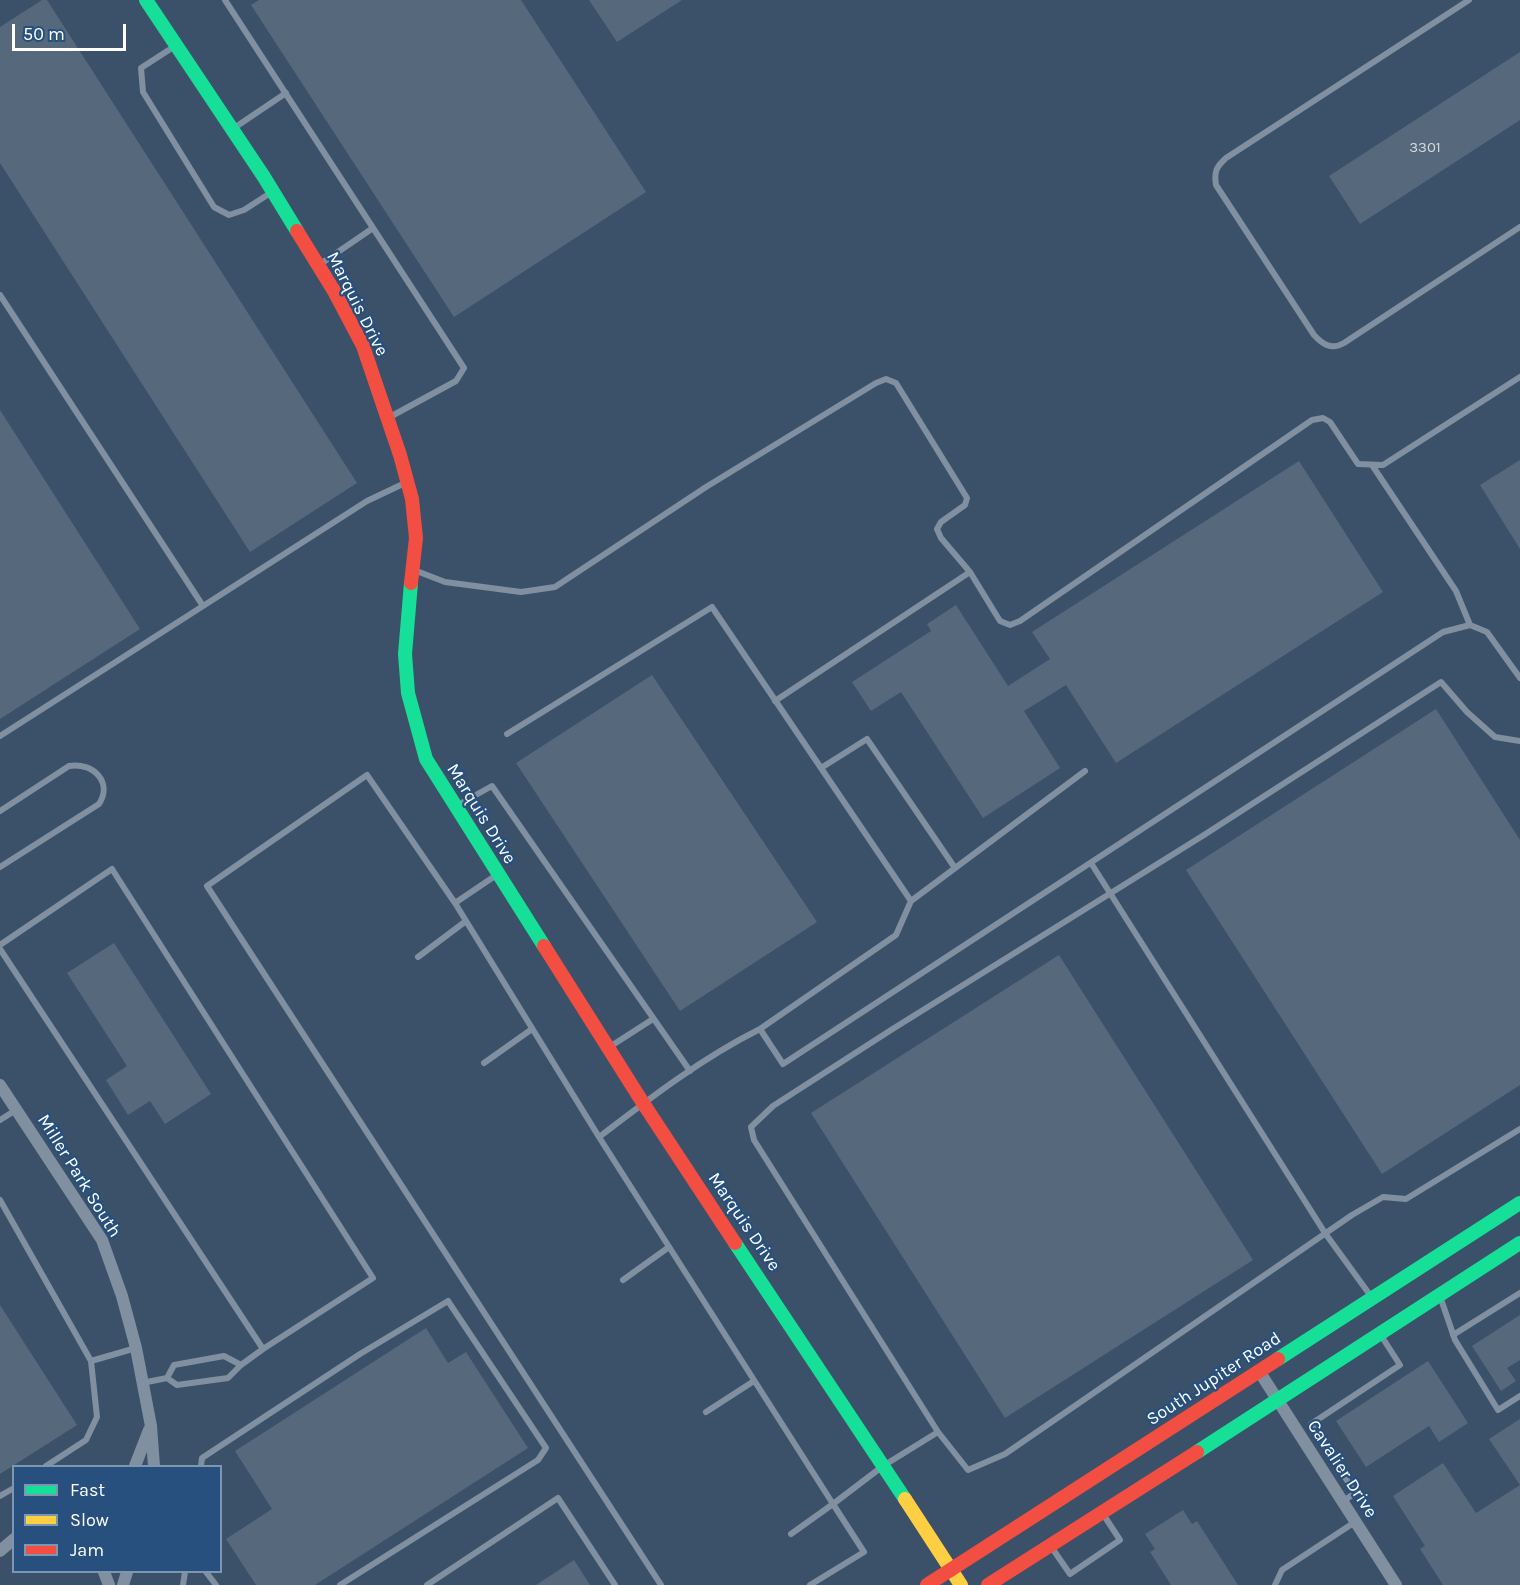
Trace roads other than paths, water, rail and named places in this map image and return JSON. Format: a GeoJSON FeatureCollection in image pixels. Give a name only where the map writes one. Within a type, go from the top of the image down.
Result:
{"type":"FeatureCollection","features":[{"type":"Feature","properties":{"kind":"street","name":"Marquis Drive"},"geometry":{"type":"LineString","coordinates":[[146,0],[273,192],[334,291],[363,346],[388,418],[412,499],[416,538],[405,654],[408,693],[426,759],[643,1103],[961,1585]]}},
{"type":"Feature","properties":{"kind":"street","name":"Miller Park South"},"geometry":{"type":"LineString","coordinates":[[0,1085],[102,1240],[122,1296],[136,1348],[151,1426],[155,1465]]}},
{"type":"Feature","properties":{"kind":"street","name":"South Jupiter Road"},"geometry":{"type":"LineString","coordinates":[[988,1585],[1380,1335],[1431,1280],[1520,1203]]}},
{"type":"Feature","properties":{"kind":"street","name":"South Jupiter Road"},"geometry":{"type":"LineString","coordinates":[[927,1585],[1372,1298],[1431,1280],[1520,1243]]}},
{"type":"Feature","properties":{"kind":"street","name":"Cavalier Drive"},"geometry":{"type":"LineString","coordinates":[[1259,1371],[1396,1585]]}},
{"type":"Feature","properties":{"kind":"street"},"geometry":{"type":"LineString","coordinates":[[136,1465],[151,1426]]}},
{"type":"Feature","properties":{"kind":"street"},"geometry":{"type":"LineString","coordinates":[[0,1551],[12,1541]]}},
{"type":"Feature","properties":{"kind":"lane"},"geometry":{"type":"LineString","coordinates":[[225,0],[464,368],[456,381],[388,418]]}},
{"type":"Feature","properties":{"kind":"lane"},"geometry":{"type":"LineString","coordinates":[[1469,0],[1226,158],[1217,166],[1214,174],[1216,185],[1314,335],[1329,346],[1344,343],[1520,227]]}},
{"type":"Feature","properties":{"kind":"lane"},"geometry":{"type":"LineString","coordinates":[[176,45],[141,68],[143,92],[214,207],[229,214],[236,213],[273,192]]}},
{"type":"Feature","properties":{"kind":"lane"},"geometry":{"type":"LineString","coordinates":[[232,129],[286,93]]}},
{"type":"Feature","properties":{"kind":"lane"},"geometry":{"type":"LineString","coordinates":[[318,266],[373,228]]}},
{"type":"Feature","properties":{"kind":"lane"},"geometry":{"type":"LineString","coordinates":[[0,295],[202,606]]}},
{"type":"Feature","properties":{"kind":"lane"},"geometry":{"type":"LineString","coordinates":[[413,569],[445,582],[521,592],[555,587],[706,487],[886,379],[896,383],[967,498],[965,505],[941,522],[937,529],[941,538],[970,572],[1000,621],[1010,625],[1020,621],[1312,420],[1323,418],[1330,422],[1358,464],[1383,465],[1520,377]]}},
{"type":"Feature","properties":{"kind":"lane"},"geometry":{"type":"LineString","coordinates":[[1372,465],[1456,591],[1470,626]]}},
{"type":"Feature","properties":{"kind":"lane"},"geometry":{"type":"LineString","coordinates":[[0,736],[367,501],[408,482]]}},
{"type":"Feature","properties":{"kind":"lane"},"geometry":{"type":"LineString","coordinates":[[776,700],[970,572]]}},
{"type":"Feature","properties":{"kind":"lane"},"geometry":{"type":"LineString","coordinates":[[507,734],[712,607],[911,901]]}},
{"type":"Feature","properties":{"kind":"lane"},"geometry":{"type":"LineString","coordinates":[[760,1029],[783,1064],[1443,632],[1470,626],[1487,632],[1520,678]]}},
{"type":"Feature","properties":{"kind":"lane"},"geometry":{"type":"LineString","coordinates":[[1520,741],[1495,738],[1467,712],[1441,682],[1214,829],[773,1106],[751,1127],[754,1140],[938,1432],[968,1470],[1005,1455],[1325,1233],[1383,1197],[1406,1199],[1520,1129]]}},
{"type":"Feature","properties":{"kind":"lane"},"geometry":{"type":"LineString","coordinates":[[821,768],[867,739],[955,868]]}},
{"type":"Feature","properties":{"kind":"lane"},"geometry":{"type":"LineString","coordinates":[[0,811],[69,766],[88,767],[96,773],[103,784],[104,796],[99,804],[0,867]]}},
{"type":"Feature","properties":{"kind":"lane"},"geometry":{"type":"LineString","coordinates":[[598,1137],[719,1050],[760,1029],[896,935],[911,901],[1085,771]]}},
{"type":"Feature","properties":{"kind":"lane"},"geometry":{"type":"LineString","coordinates":[[661,1585],[207,885],[367,775],[455,903],[598,1137],[864,1552],[810,1585]]}},
{"type":"Feature","properties":{"kind":"lane"},"geometry":{"type":"LineString","coordinates":[[455,806],[492,786],[690,1071]]}},
{"type":"Feature","properties":{"kind":"lane"},"geometry":{"type":"LineString","coordinates":[[1091,863],[1325,1233],[1372,1298]]}},
{"type":"Feature","properties":{"kind":"lane"},"geometry":{"type":"LineString","coordinates":[[142,1383],[166,1378],[177,1385],[228,1378],[263,1349],[373,1278],[112,869],[0,947],[263,1349]]}},
{"type":"Feature","properties":{"kind":"lane"},"geometry":{"type":"LineString","coordinates":[[455,903],[498,874]]}},
{"type":"Feature","properties":{"kind":"lane"},"geometry":{"type":"LineString","coordinates":[[418,957],[466,921]]}},
{"type":"Feature","properties":{"kind":"lane"},"geometry":{"type":"LineString","coordinates":[[608,1047],[653,1018]]}},
{"type":"Feature","properties":{"kind":"lane"},"geometry":{"type":"LineString","coordinates":[[484,1064],[532,1029]]}},
{"type":"Feature","properties":{"kind":"lane"},"geometry":{"type":"LineString","coordinates":[[0,1120],[16,1110]]}},
{"type":"Feature","properties":{"kind":"lane"},"geometry":{"type":"LineString","coordinates":[[0,1200],[92,1361],[97,1417],[86,1440],[49,1465]]}},
{"type":"Feature","properties":{"kind":"lane"},"geometry":{"type":"LineString","coordinates":[[623,1280],[669,1247]]}},
{"type":"Feature","properties":{"kind":"lane"},"geometry":{"type":"LineString","coordinates":[[1431,1280],[1455,1340],[1498,1410],[1520,1396]]}},
{"type":"Feature","properties":{"kind":"lane"},"geometry":{"type":"LineString","coordinates":[[1453,1335],[1520,1293]]}},
{"type":"Feature","properties":{"kind":"lane"},"geometry":{"type":"LineString","coordinates":[[201,1465],[202,1458],[360,1354],[448,1301],[546,1448],[538,1460],[340,1585]]}},
{"type":"Feature","properties":{"kind":"lane"},"geometry":{"type":"LineString","coordinates":[[1342,1502],[1355,1493],[1311,1424],[1400,1365],[1380,1335]]}},
{"type":"Feature","properties":{"kind":"lane"},"geometry":{"type":"LineString","coordinates":[[92,1361],[136,1348]]}},
{"type":"Feature","properties":{"kind":"lane"},"geometry":{"type":"LineString","coordinates":[[166,1378],[174,1365],[224,1356],[241,1365]]}},
{"type":"Feature","properties":{"kind":"lane"},"geometry":{"type":"LineString","coordinates":[[706,1412],[754,1381]]}},
{"type":"Feature","properties":{"kind":"lane"},"geometry":{"type":"LineString","coordinates":[[791,1534],[883,1466],[938,1432]]}},
{"type":"Feature","properties":{"kind":"lane"},"geometry":{"type":"LineString","coordinates":[[426,1585],[558,1498],[615,1585]]}},
{"type":"Feature","properties":{"kind":"lane"},"geometry":{"type":"LineString","coordinates":[[1050,1545],[1070,1574],[1120,1540],[1102,1513]]}},
{"type":"Feature","properties":{"kind":"lane"},"geometry":{"type":"LineString","coordinates":[[1275,1585],[1282,1570],[1355,1522]]}},
{"type":"Feature","properties":{"kind":"lane"},"geometry":{"type":"LineString","coordinates":[[207,1573],[216,1585]]}}]}
